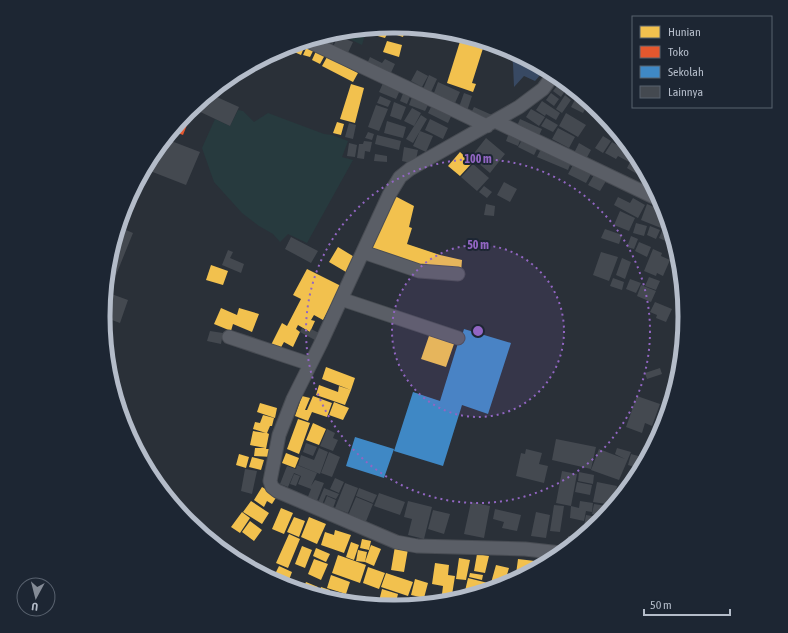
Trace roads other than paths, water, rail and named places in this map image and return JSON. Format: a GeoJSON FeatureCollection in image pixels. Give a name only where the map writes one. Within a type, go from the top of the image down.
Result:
{"type":"FeatureCollection","features":[{"type":"Feature","properties":{"kind":"street"},"geometry":{"type":"LineString","coordinates":[[315,45],[458,112],[491,124],[650,196]]}},
{"type":"Feature","properties":{"kind":"street"},"geometry":{"type":"LineString","coordinates":[[550,80],[543,89],[519,107],[410,169],[400,177],[389,195],[293,399],[279,435],[270,482],[276,491],[396,542],[417,546],[526,549],[551,553]]}},
{"type":"Feature","properties":{"kind":"street"},"geometry":{"type":"LineString","coordinates":[[363,252],[419,271],[458,274]]}},
{"type":"Feature","properties":{"kind":"street"},"geometry":{"type":"LineString","coordinates":[[341,299],[458,338]]}},
{"type":"Feature","properties":{"kind":"street"},"geometry":{"type":"LineString","coordinates":[[229,337],[310,364]]}},
{"type":"Feature","properties":{"kind":"water"},"geometry":{"type":"Polygon","coordinates":[[[512,59],[541,74],[535,81],[524,76],[514,87],[512,59]]]}}]}
